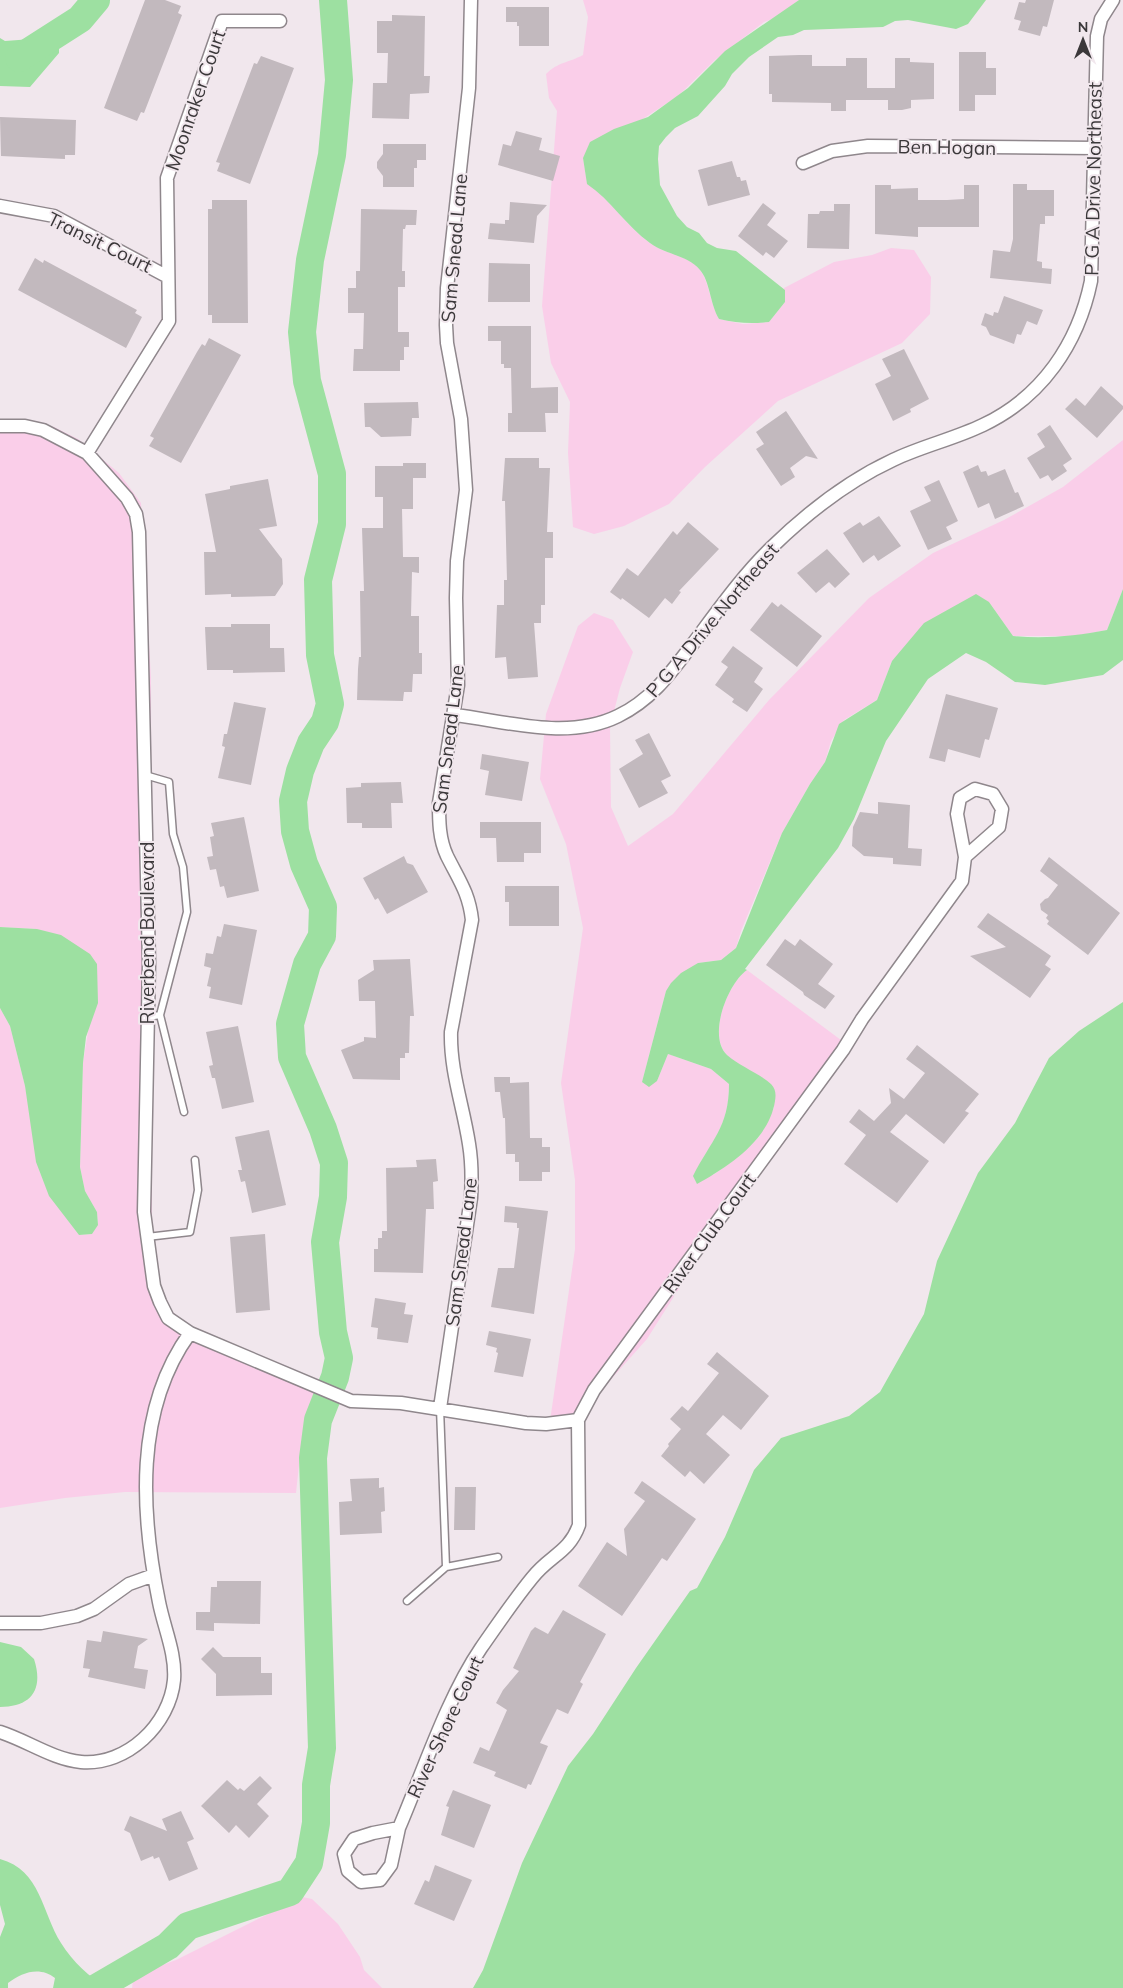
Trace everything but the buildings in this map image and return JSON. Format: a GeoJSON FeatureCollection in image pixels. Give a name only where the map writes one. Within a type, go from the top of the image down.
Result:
{"type":"FeatureCollection","features":[{"type":"Feature","properties":{"kind":"street","name":"Sam Snead Lane"},"geometry":{"type":"LineString","coordinates":[[440,1408],[471,1198],[472,1180],[469,1143],[455,1086],[451,1050],[451,1032],[469,938],[471,912],[465,887],[447,855],[439,822],[439,803],[454,715],[458,676],[457,562],[466,490],[461,419],[447,343],[446,325],[447,288],[470,88],[470,0]]}},
{"type":"Feature","properties":{"kind":"street","name":"P G A Drive Northeast"},"geometry":{"type":"LineString","coordinates":[[454,715],[562,728],[596,724],[633,708],[662,685],[739,583],[770,548],[800,521],[863,476],[894,460],[982,426],[1012,409],[1035,390],[1052,372],[1075,334],[1088,299],[1094,262],[1097,36],[1101,19],[1113,0]]}},
{"type":"Feature","properties":{"kind":"street","name":"Moonraker Court"},"geometry":{"type":"LineString","coordinates":[[87,453],[169,321],[167,178],[222,21],[280,21]]}},
{"type":"Feature","properties":{"kind":"street","name":"Ben Hogan"},"geometry":{"type":"LineString","coordinates":[[803,163],[832,151],[868,146],[1095,148]]}},
{"type":"Feature","properties":{"kind":"street","name":"Transit Court"},"geometry":{"type":"LineString","coordinates":[[0,206],[54,216],[168,277]]}},
{"type":"Feature","properties":{"kind":"street","name":"Riverbend Boulevard"},"geometry":{"type":"LineString","coordinates":[[0,426],[25,426],[43,430],[87,453],[127,498],[136,514],[140,532],[149,963],[154,1016],[144,1150],[147,1237],[154,1286],[160,1302],[168,1318],[190,1333],[351,1402],[401,1403],[440,1408]]}},
{"type":"Feature","properties":{"kind":"street","name":"River Club Court"},"geometry":{"type":"LineString","coordinates":[[578,1420],[594,1390],[837,1058],[862,1019],[962,881],[965,857],[957,814],[960,798],[975,789],[993,794],[1002,809],[999,827],[965,857]]}},
{"type":"Feature","properties":{"kind":"street"},"geometry":{"type":"LineString","coordinates":[[0,1732],[16,1737],[48,1753],[83,1762],[104,1760],[122,1754],[138,1744],[152,1730],[162,1716],[170,1698],[174,1680],[173,1662],[154,1575],[147,1517],[147,1453],[163,1381],[179,1348],[190,1333]]}},
{"type":"Feature","properties":{"kind":"street"},"geometry":{"type":"LineString","coordinates":[[440,1408],[526,1423],[546,1424],[578,1420]]}},
{"type":"Feature","properties":{"kind":"street","name":"River Shore Court"},"geometry":{"type":"LineString","coordinates":[[399,1828],[372,1833],[354,1839],[344,1854],[348,1871],[361,1882],[380,1880],[391,1865],[399,1828],[455,1698],[480,1650],[532,1578],[545,1563],[573,1541],[579,1525],[578,1420]]}},
{"type":"Feature","properties":{"kind":"street"},"geometry":{"type":"LineString","coordinates":[[0,1623],[41,1623],[77,1616],[94,1609],[130,1584],[154,1575]]}},
{"type":"Feature","properties":{"kind":"lane"},"geometry":{"type":"LineString","coordinates":[[146,775],[169,782],[173,834],[183,867],[186,912],[154,1016],[184,1112]]}},
{"type":"Feature","properties":{"kind":"lane"},"geometry":{"type":"LineString","coordinates":[[147,1237],[190,1232],[198,1190],[195,1160]]}},
{"type":"Feature","properties":{"kind":"lane"},"geometry":{"type":"LineString","coordinates":[[440,1408],[446,1567]]}},
{"type":"Feature","properties":{"kind":"lane"},"geometry":{"type":"LineString","coordinates":[[407,1601],[446,1567],[498,1557]]}},
{"type":"Feature","properties":{"kind":"shaded area"},"geometry":{"type":"Polygon","coordinates":[[[583,0],[799,0],[775,18],[764,22],[715,60],[678,96],[583,158],[587,183],[604,197],[633,229],[656,247],[690,261],[700,270],[706,280],[719,319],[743,324],[769,322],[785,302],[784,288],[834,262],[872,255],[891,248],[914,250],[931,277],[930,314],[902,343],[778,401],[705,467],[669,504],[624,526],[594,534],[573,527],[568,453],[570,402],[551,363],[542,306],[557,111],[549,98],[546,74],[559,65],[583,55],[588,17],[583,0]]]}},
{"type":"Feature","properties":{"kind":"shaded area"},"geometry":{"type":"Polygon","coordinates":[[[799,0],[986,0],[968,24],[956,29],[908,20],[895,21],[883,27],[804,30],[793,35],[778,37],[749,57],[732,74],[725,86],[698,116],[675,128],[666,137],[659,146],[660,185],[677,216],[687,227],[699,233],[707,243],[717,248],[736,251],[785,290],[785,302],[769,322],[744,323],[719,319],[706,280],[700,270],[689,261],[656,247],[633,229],[596,190],[587,184],[583,158],[590,142],[614,129],[648,117],[688,88],[725,51],[799,0]]]}},
{"type":"Feature","properties":{"kind":"shaded area"},"geometry":{"type":"Polygon","coordinates":[[[59,37],[59,53],[30,87],[0,86],[0,38],[5,41],[59,37]]]}},
{"type":"Feature","properties":{"kind":"shaded area"},"geometry":{"type":"Polygon","coordinates":[[[0,423],[38,424],[54,427],[78,439],[119,473],[141,503],[151,678],[152,1227],[157,1278],[168,1306],[178,1317],[195,1329],[239,1352],[323,1388],[319,1404],[302,1437],[296,1493],[125,1492],[65,1498],[0,1508],[0,1008],[10,1026],[25,1086],[40,1173],[50,1196],[79,1235],[92,1234],[98,1224],[97,1212],[85,1191],[80,1167],[83,1063],[89,1025],[37,929],[0,927],[0,423]]]}},
{"type":"Feature","properties":{"kind":"shaded area"},"geometry":{"type":"Polygon","coordinates":[[[1123,440],[1123,589],[1107,630],[1075,636],[1013,636],[989,602],[892,661],[877,700],[844,720],[831,741],[825,762],[782,833],[741,931],[736,948],[721,960],[698,963],[666,991],[642,1082],[657,1081],[668,1054],[711,1069],[729,1084],[729,1096],[722,1125],[701,1161],[713,1175],[734,1160],[759,1137],[774,1108],[771,1084],[735,1063],[726,1054],[721,1045],[719,1034],[720,1022],[727,997],[733,986],[747,970],[849,1046],[740,1192],[647,1339],[580,1414],[550,1421],[575,1249],[575,1180],[561,1083],[583,928],[566,844],[540,779],[546,714],[578,626],[594,613],[613,620],[633,652],[620,688],[610,727],[611,807],[628,846],[673,814],[769,700],[869,598],[933,553],[1004,520],[1063,487],[1123,440]]]}},
{"type":"Feature","properties":{"kind":"shaded area"},"geometry":{"type":"Polygon","coordinates":[[[1123,589],[1123,660],[1103,675],[1045,685],[1015,682],[986,662],[966,653],[928,679],[886,741],[854,819],[838,848],[745,969],[747,970],[733,986],[727,998],[722,1010],[720,1023],[719,1036],[721,1046],[732,1059],[771,1084],[775,1092],[775,1101],[765,1128],[756,1140],[722,1169],[697,1184],[693,1176],[722,1123],[726,1112],[729,1084],[711,1069],[668,1054],[657,1081],[649,1087],[642,1082],[666,991],[681,973],[698,963],[721,960],[736,948],[782,833],[825,762],[839,724],[877,700],[892,661],[924,623],[976,594],[989,602],[1013,636],[1049,637],[1107,630],[1123,589]]]}},
{"type":"Feature","properties":{"kind":"shaded area"},"geometry":{"type":"Polygon","coordinates":[[[0,927],[37,929],[61,935],[90,954],[97,964],[98,1003],[86,1037],[83,1063],[80,1167],[85,1191],[97,1212],[98,1225],[92,1234],[79,1235],[49,1196],[36,1162],[25,1086],[10,1026],[0,1008],[0,927]]]}},
{"type":"Feature","properties":{"kind":"shaded area"},"geometry":{"type":"Polygon","coordinates":[[[1123,1002],[1123,1988],[473,1988],[483,1970],[522,1863],[568,1766],[593,1734],[690,1591],[697,1588],[725,1537],[754,1470],[781,1438],[849,1416],[880,1392],[924,1314],[937,1261],[978,1173],[1015,1123],[1049,1058],[1079,1031],[1123,1002]]]}},
{"type":"Feature","properties":{"kind":"shaded area"},"geometry":{"type":"Polygon","coordinates":[[[0,1642],[21,1647],[34,1659],[37,1670],[36,1688],[27,1700],[20,1704],[0,1707],[0,1642]]]}},
{"type":"Feature","properties":{"kind":"shaded area"},"geometry":{"type":"Polygon","coordinates":[[[0,1859],[14,1865],[24,1873],[39,1894],[55,1931],[66,1950],[94,1979],[108,1988],[53,1988],[55,1978],[49,1974],[37,1971],[19,1976],[8,1983],[8,1988],[0,1988],[0,1937],[5,1924],[0,1905],[0,1859]]]}},
{"type":"Feature","properties":{"kind":"shaded area"},"geometry":{"type":"Polygon","coordinates":[[[302,1897],[312,1899],[338,1924],[360,1957],[364,1970],[382,1988],[132,1988],[133,1980],[138,1974],[176,1960],[302,1897]]]}},
{"type":"Feature","properties":{"kind":"waterway"},"geometry":{"type":"LineString","coordinates":[[19,58],[80,19],[96,0]]}},
{"type":"Feature","properties":{"kind":"waterway"},"geometry":{"type":"LineString","coordinates":[[96,1988],[168,1946],[188,1926],[290,1892],[309,1863],[316,1823],[316,1785],[322,1748],[313,1458],[318,1420],[335,1377],[339,1358],[333,1332],[325,1242],[333,1197],[334,1163],[323,1129],[292,1057],[290,1024],[307,964],[322,936],[323,907],[304,864],[295,831],[293,801],[300,771],[311,743],[325,722],[330,704],[320,655],[318,580],[332,524],[332,474],[307,381],[302,332],[310,260],[332,155],[339,80],[333,0]]}}]}
